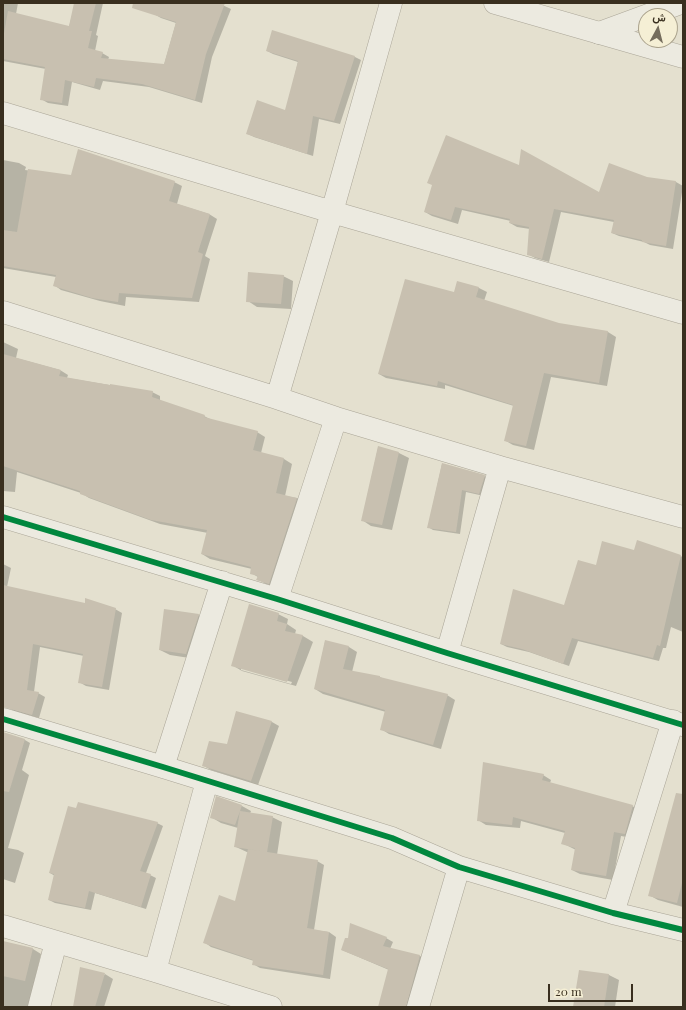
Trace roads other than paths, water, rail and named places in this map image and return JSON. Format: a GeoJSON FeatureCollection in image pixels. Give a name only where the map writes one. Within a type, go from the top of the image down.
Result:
{"type":"FeatureCollection","features":[{"type":"Feature","properties":{"kind":"street"},"geometry":{"type":"LineString","coordinates":[[277,398],[332,212],[391,3]]}},
{"type":"Feature","properties":{"kind":"street"},"geometry":{"type":"LineString","coordinates":[[495,3],[683,57]]}},
{"type":"Feature","properties":{"kind":"street"},"geometry":{"type":"LineString","coordinates":[[599,33],[680,3]]}},
{"type":"Feature","properties":{"kind":"street"},"geometry":{"type":"LineString","coordinates":[[3,113],[332,212],[683,313]]}},
{"type":"Feature","properties":{"kind":"street"},"geometry":{"type":"LineString","coordinates":[[3,312],[336,418],[500,467],[683,517]]}},
{"type":"Feature","properties":{"kind":"street"},"geometry":{"type":"LineString","coordinates":[[277,599],[336,418]]}},
{"type":"Feature","properties":{"kind":"street"},"geometry":{"type":"LineString","coordinates":[[447,653],[500,467]]}},
{"type":"Feature","properties":{"kind":"street"},"geometry":{"type":"LineString","coordinates":[[3,517],[222,582],[447,653],[678,723],[613,913]]}},
{"type":"Feature","properties":{"kind":"street"},"geometry":{"type":"LineString","coordinates":[[163,767],[222,582]]}},
{"type":"Feature","properties":{"kind":"street"},"geometry":{"type":"LineString","coordinates":[[3,719],[392,838],[458,867],[613,913],[683,930]]}},
{"type":"Feature","properties":{"kind":"street"},"geometry":{"type":"LineString","coordinates":[[155,971],[207,781]]}},
{"type":"Feature","properties":{"kind":"street"},"geometry":{"type":"LineString","coordinates":[[418,1007],[458,867]]}},
{"type":"Feature","properties":{"kind":"street"},"geometry":{"type":"LineString","coordinates":[[3,926],[271,1007]]}},
{"type":"Feature","properties":{"kind":"street"},"geometry":{"type":"LineString","coordinates":[[39,1007],[56,942]]}}]}
